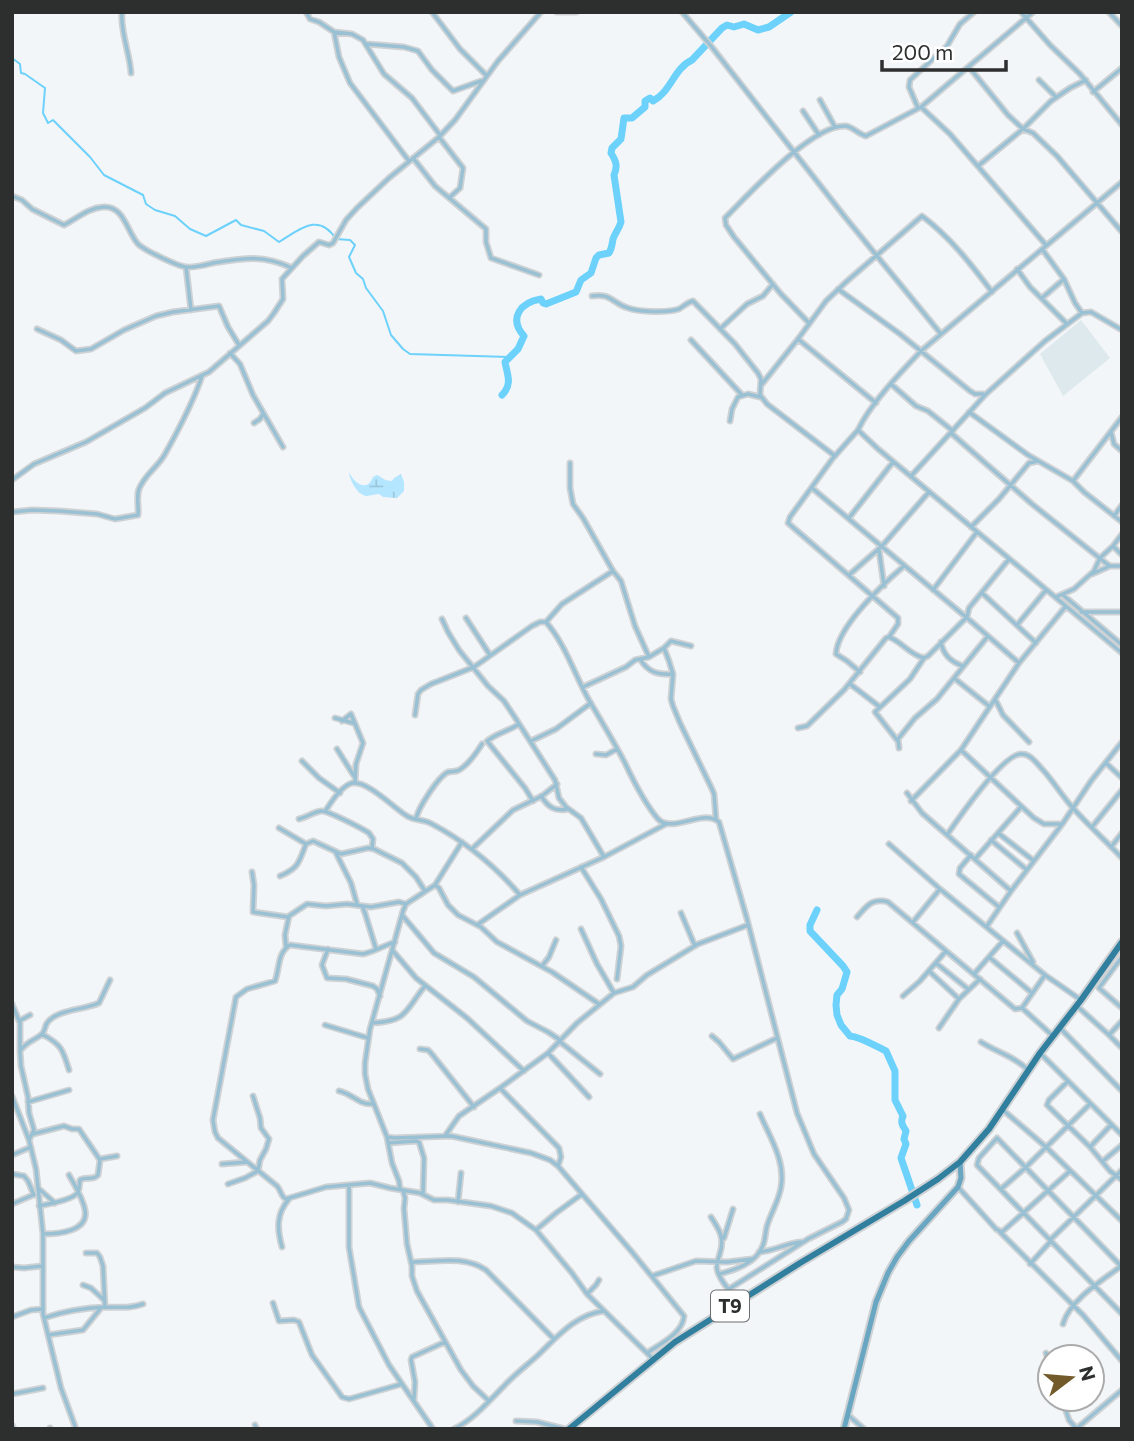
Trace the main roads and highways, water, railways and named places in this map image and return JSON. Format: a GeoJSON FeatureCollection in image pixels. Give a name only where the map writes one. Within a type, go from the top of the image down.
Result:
{"type":"FeatureCollection","features":[{"type":"Feature","properties":{"kind":"highway","name":"T9"},"geometry":{"type":"LineString","coordinates":[[567,1429],[675,1342],[904,1201],[960,1162],[989,1129],[1040,1053],[1122,942]]}},
{"type":"Feature","properties":{"kind":"main road"},"geometry":{"type":"LineString","coordinates":[[844,1429],[876,1302],[888,1273],[909,1241],[958,1187],[961,1178],[960,1162]]}},
{"type":"Feature","properties":{"kind":"waterway"},"geometry":{"type":"LineString","coordinates":[[502,395],[508,383],[505,362],[518,349],[524,336],[517,323],[519,312],[534,301],[541,299],[546,304],[576,292],[581,280],[591,273],[596,258],[611,250],[621,222],[614,175],[616,164],[611,153],[621,139],[624,118],[632,118],[645,107],[645,101],[650,98],[653,101],[659,97],[681,69],[722,28],[744,24],[758,30],[769,27],[791,12]]}},
{"type":"Feature","properties":{"kind":"waterway"},"geometry":{"type":"LineString","coordinates":[[12,58],[20,64],[21,73],[45,88],[43,113],[48,123],[53,120],[104,175],[143,195],[146,204],[155,210],[175,216],[190,229],[206,236],[236,220],[241,225],[264,231],[279,242],[302,228],[323,226],[336,239],[350,240],[355,245],[349,257],[356,273],[363,279],[366,288],[383,311],[391,335],[410,354],[509,357]]}},
{"type":"Feature","properties":{"kind":"waterway"},"geometry":{"type":"LineString","coordinates":[[817,910],[810,931],[847,972],[842,989],[837,995],[837,1015],[841,1025],[850,1036],[886,1051],[895,1071],[895,1100],[903,1116],[902,1123],[906,1131],[906,1144],[901,1158],[917,1205]]}}]}
